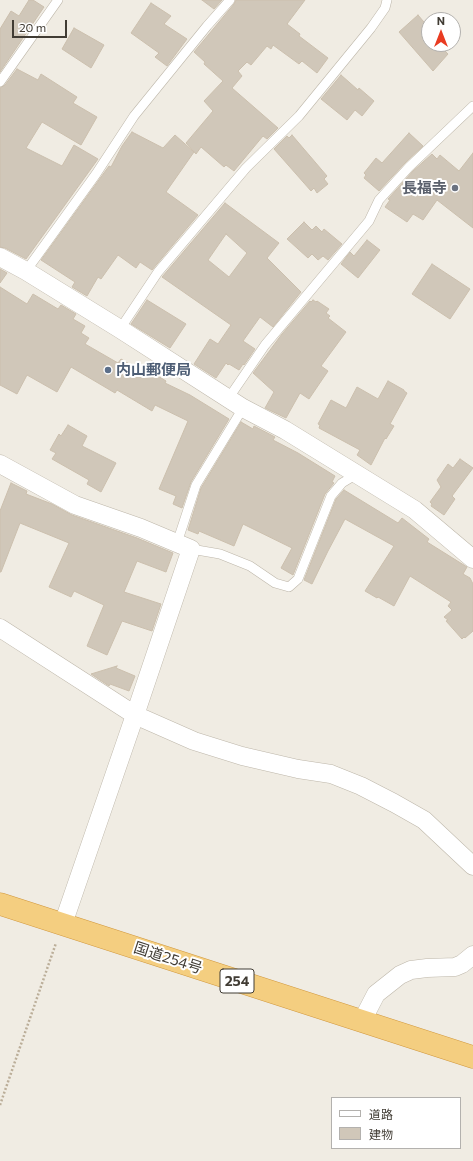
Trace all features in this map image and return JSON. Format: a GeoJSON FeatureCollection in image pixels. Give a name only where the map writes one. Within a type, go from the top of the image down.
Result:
{"type":"FeatureCollection","features":[{"type":"Feature","properties":{"kind":"highway","name":"国道254号"},"geometry":{"type":"LineString","coordinates":[[0,904],[473,1057]]}},
{"type":"Feature","properties":{"kind":"street"},"geometry":{"type":"LineString","coordinates":[[0,257],[120,329],[236,403],[286,430],[415,510],[473,559]]}},
{"type":"Feature","properties":{"kind":"street"},"geometry":{"type":"LineString","coordinates":[[0,464],[75,505],[141,528],[184,546],[135,715],[63,924]]}},
{"type":"Feature","properties":{"kind":"street"},"geometry":{"type":"LineString","coordinates":[[0,628],[135,715],[194,740],[228,751],[298,769],[331,774],[361,786],[424,820],[473,866]]}},
{"type":"Feature","properties":{"kind":"street"},"geometry":{"type":"LineString","coordinates":[[362,1021],[376,994],[400,975],[411,970],[455,966],[462,964],[473,955]]}},
{"type":"Feature","properties":{"kind":"lane"},"geometry":{"type":"LineString","coordinates":[[0,82],[58,0]]}},
{"type":"Feature","properties":{"kind":"lane"},"geometry":{"type":"LineString","coordinates":[[26,272],[96,174],[134,116],[230,0]]}},
{"type":"Feature","properties":{"kind":"lane"},"geometry":{"type":"LineString","coordinates":[[120,329],[158,272],[246,168],[299,116],[371,28],[385,8],[387,0]]}},
{"type":"Feature","properties":{"kind":"lane"},"geometry":{"type":"LineString","coordinates":[[358,474],[342,483],[331,496],[298,579],[290,587],[275,583],[250,566],[220,554],[184,546],[196,485],[265,345],[369,221],[378,200],[408,167],[473,106]]}},
{"type":"Feature","properties":{"kind":"path"},"geometry":{"type":"LineString","coordinates":[[0,1105],[63,924]]}},
{"type":"Feature","properties":{"kind":"building"},"geometry":{"type":"Polygon","coordinates":[[[29,0],[33,0],[44,7],[0,72],[0,29],[11,11],[19,16],[29,0]]]}},
{"type":"Feature","properties":{"kind":"building"},"geometry":{"type":"Polygon","coordinates":[[[202,0],[222,0],[214,9],[202,0]]]}},
{"type":"Feature","properties":{"kind":"building"},"geometry":{"type":"Polygon","coordinates":[[[236,0],[305,0],[287,24],[300,34],[299,36],[328,58],[317,73],[302,61],[299,64],[273,45],[271,49],[267,46],[251,65],[247,62],[238,71],[242,76],[232,88],[278,128],[267,139],[263,136],[234,171],[226,165],[224,167],[201,147],[196,154],[186,143],[213,111],[204,101],[223,81],[204,64],[205,62],[194,52],[236,0]]]}},
{"type":"Feature","properties":{"kind":"building"},"geometry":{"type":"Polygon","coordinates":[[[151,3],[171,16],[164,24],[187,39],[167,66],[155,57],[159,53],[131,33],[151,3]]]}},
{"type":"Feature","properties":{"kind":"building"},"geometry":{"type":"Polygon","coordinates":[[[418,15],[421,19],[421,52],[446,52],[448,54],[433,71],[399,32],[418,15]]]}},
{"type":"Feature","properties":{"kind":"building"},"geometry":{"type":"Polygon","coordinates":[[[74,28],[104,45],[91,68],[62,49],[74,28]]]}},
{"type":"Feature","properties":{"kind":"building"},"geometry":{"type":"Polygon","coordinates":[[[17,69],[38,80],[41,74],[77,97],[73,103],[97,117],[81,145],[42,122],[26,148],[62,166],[74,145],[98,159],[26,259],[0,247],[0,88],[5,85],[17,69]]]}},
{"type":"Feature","properties":{"kind":"building"},"geometry":{"type":"Polygon","coordinates":[[[341,75],[358,90],[359,88],[374,101],[362,116],[355,110],[347,120],[321,99],[341,75]]]}},
{"type":"Feature","properties":{"kind":"building"},"geometry":{"type":"Polygon","coordinates":[[[132,132],[163,148],[175,135],[194,152],[166,192],[198,215],[152,270],[140,262],[136,268],[118,255],[101,279],[98,277],[87,296],[72,287],[75,282],[41,260],[109,166],[111,167],[122,146],[132,132]]]}},
{"type":"Feature","properties":{"kind":"building"},"geometry":{"type":"Polygon","coordinates":[[[409,133],[423,146],[379,191],[364,178],[366,175],[364,173],[376,158],[382,163],[409,133]]]}},
{"type":"Feature","properties":{"kind":"building"},"geometry":{"type":"Polygon","coordinates":[[[292,135],[327,176],[324,179],[328,184],[317,193],[314,188],[311,191],[274,149],[287,136],[289,138],[292,135]]]}},
{"type":"Feature","properties":{"kind":"building"},"geometry":{"type":"Polygon","coordinates":[[[473,153],[473,228],[437,200],[423,220],[413,214],[407,222],[385,207],[390,200],[388,199],[413,171],[432,154],[437,159],[440,155],[459,171],[473,153]]]}},
{"type":"Feature","properties":{"kind":"building"},"geometry":{"type":"Polygon","coordinates":[[[225,203],[279,243],[267,258],[301,292],[273,327],[260,317],[243,341],[255,349],[244,365],[243,364],[239,370],[226,363],[216,378],[194,364],[210,339],[218,344],[231,325],[162,277],[225,203]],[[226,234],[208,260],[229,277],[247,253],[226,234]]]}},
{"type":"Feature","properties":{"kind":"building"},"geometry":{"type":"Polygon","coordinates":[[[304,222],[312,230],[316,226],[322,232],[324,229],[342,244],[328,260],[323,256],[318,260],[312,254],[308,258],[287,239],[304,222]]]}},
{"type":"Feature","properties":{"kind":"building"},"geometry":{"type":"Polygon","coordinates":[[[367,240],[380,250],[358,278],[341,264],[350,252],[354,256],[367,240]]]}},
{"type":"Feature","properties":{"kind":"building"},"geometry":{"type":"Polygon","coordinates":[[[432,264],[470,289],[450,319],[412,294],[432,264]]]}},
{"type":"Feature","properties":{"kind":"building"},"geometry":{"type":"Polygon","coordinates":[[[0,269],[7,273],[0,283],[0,269]]]}},
{"type":"Feature","properties":{"kind":"building"},"geometry":{"type":"Polygon","coordinates":[[[0,287],[27,304],[33,294],[58,309],[61,305],[76,314],[73,319],[85,326],[81,333],[89,338],[85,344],[118,363],[121,359],[134,367],[137,363],[166,381],[165,383],[190,395],[229,419],[191,482],[182,508],[173,504],[176,496],[159,489],[188,421],[155,405],[152,411],[117,390],[115,393],[71,367],[57,392],[27,375],[17,394],[0,385],[0,287]]]}},
{"type":"Feature","properties":{"kind":"building"},"geometry":{"type":"Polygon","coordinates":[[[147,300],[186,324],[170,348],[131,324],[147,300]]]}},
{"type":"Feature","properties":{"kind":"building"},"geometry":{"type":"Polygon","coordinates":[[[313,300],[329,309],[326,313],[330,316],[328,318],[346,332],[321,366],[328,371],[309,399],[300,393],[286,418],[265,408],[274,392],[253,373],[282,334],[310,301],[311,302],[313,300]]]}},
{"type":"Feature","properties":{"kind":"building"},"geometry":{"type":"Polygon","coordinates":[[[388,381],[407,393],[390,424],[394,426],[386,439],[385,438],[371,465],[357,455],[360,450],[319,428],[320,425],[318,424],[331,400],[346,408],[357,387],[378,399],[388,381]]]}},
{"type":"Feature","properties":{"kind":"building"},"geometry":{"type":"Polygon","coordinates":[[[241,422],[253,429],[254,426],[275,437],[273,440],[298,453],[335,476],[332,482],[334,483],[325,494],[293,575],[281,568],[292,548],[243,524],[234,546],[199,531],[198,534],[188,530],[201,488],[241,422]]]}},
{"type":"Feature","properties":{"kind":"building"},"geometry":{"type":"Polygon","coordinates":[[[68,425],[87,436],[82,446],[116,463],[101,492],[87,484],[89,480],[52,459],[56,453],[50,450],[59,434],[61,436],[68,425]]]}},
{"type":"Feature","properties":{"kind":"building"},"geometry":{"type":"Polygon","coordinates":[[[460,459],[473,468],[452,496],[455,499],[444,515],[431,506],[432,504],[430,502],[441,487],[437,480],[448,464],[453,468],[460,459]]]}},
{"type":"Feature","properties":{"kind":"building"},"geometry":{"type":"Polygon","coordinates":[[[11,483],[27,491],[26,494],[52,504],[72,515],[137,538],[173,553],[166,572],[137,561],[124,592],[161,604],[152,631],[122,621],[107,655],[87,646],[104,605],[74,591],[71,597],[49,587],[69,543],[20,523],[0,572],[0,511],[11,483]]]}},
{"type":"Feature","properties":{"kind":"building"},"geometry":{"type":"Polygon","coordinates":[[[344,490],[398,523],[402,518],[429,539],[427,542],[467,567],[463,574],[470,578],[473,584],[473,631],[465,638],[464,637],[462,639],[444,617],[452,610],[448,606],[451,602],[410,576],[394,606],[365,591],[394,546],[345,519],[312,584],[304,580],[336,499],[344,490]]]}},
{"type":"Feature","properties":{"kind":"building"},"geometry":{"type":"Polygon","coordinates":[[[117,666],[116,668],[135,676],[129,691],[110,684],[109,686],[91,674],[117,666]]]}},
{"type":"Feature","properties":{"kind":"place","name":"長福寺"},"geometry":{"type":"Point","coordinates":[455,188]}},
{"type":"Feature","properties":{"kind":"place","name":"内山郵便局"},"geometry":{"type":"Point","coordinates":[108,370]}}]}
